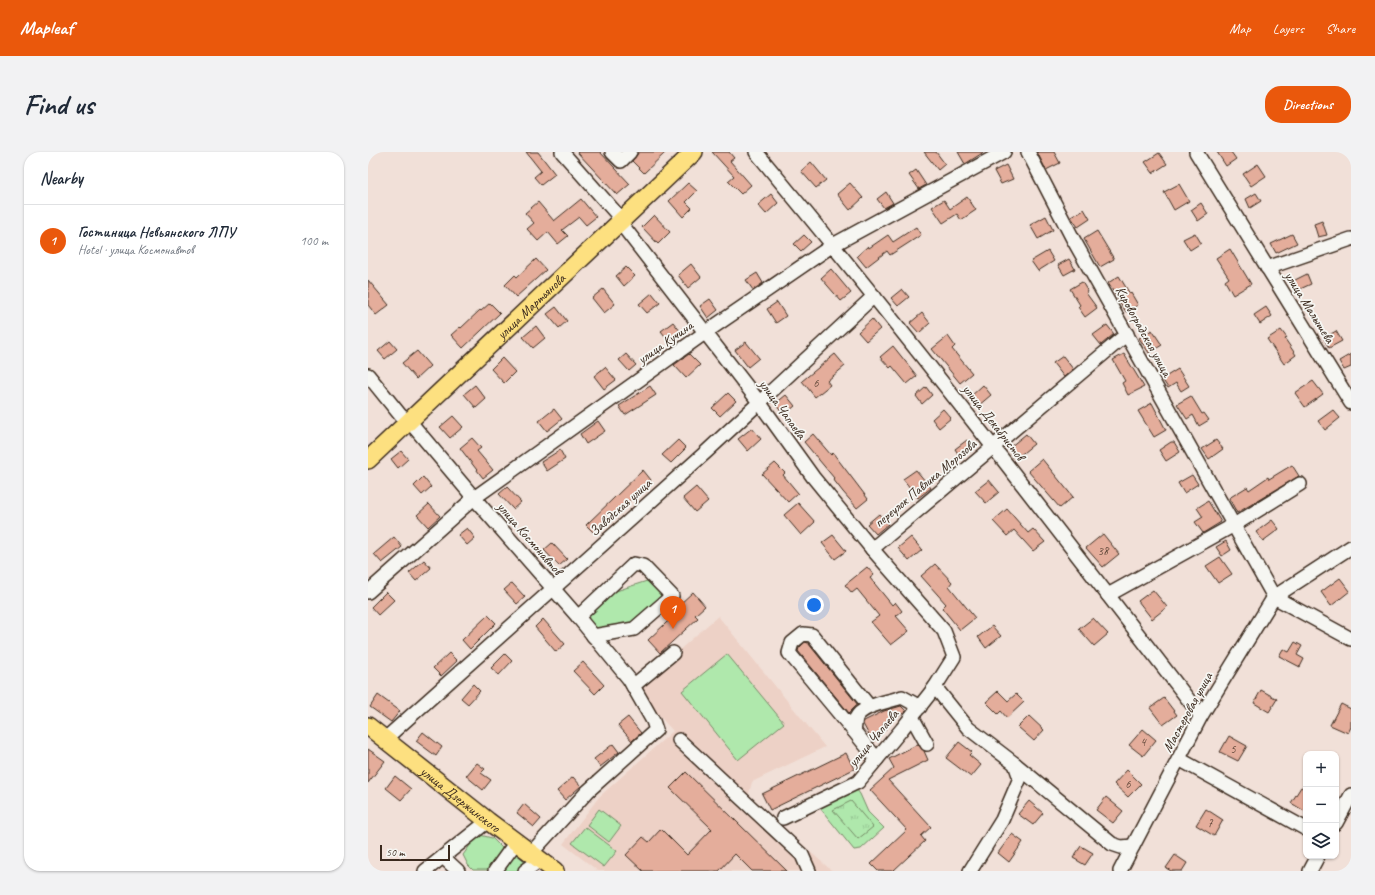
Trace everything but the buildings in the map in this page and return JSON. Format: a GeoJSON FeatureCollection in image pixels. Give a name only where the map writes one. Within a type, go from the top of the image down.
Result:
{"type":"FeatureCollection","features":[{"type":"Feature","properties":{"kind":"main road","name":"улица Мартьянова"},"geometry":{"type":"LineString","coordinates":[[368,460],[410,422],[619,221],[694,152]]}},
{"type":"Feature","properties":{"kind":"main road","name":"улица Дзержинского"},"geometry":{"type":"LineString","coordinates":[[368,726],[488,821],[555,871]]}},
{"type":"Feature","properties":{"kind":"street","name":"улица Чапаева"},"geometry":{"type":"LineString","coordinates":[[562,152],[616,213],[619,221],[759,402],[812,477],[872,549],[944,631],[954,657],[935,687],[916,712],[858,782],[783,818]]}},
{"type":"Feature","properties":{"kind":"street"},"geometry":{"type":"LineString","coordinates":[[612,152],[621,161],[630,152]]}},
{"type":"Feature","properties":{"kind":"street","name":"улица Декабристов"},"geometry":{"type":"LineString","coordinates":[[756,152],[874,296],[993,446],[1201,716]]}},
{"type":"Feature","properties":{"kind":"street","name":"улица Кучина"},"geometry":{"type":"LineString","coordinates":[[368,592],[474,498],[706,332],[832,245],[1004,152]]}},
{"type":"Feature","properties":{"kind":"street","name":"Кировоградская улица"},"geometry":{"type":"LineString","coordinates":[[1028,152],[1073,239],[1274,597]]}},
{"type":"Feature","properties":{"kind":"street","name":"улица Малышева"},"geometry":{"type":"LineString","coordinates":[[1196,152],[1351,403]]}},
{"type":"Feature","properties":{"kind":"street","name":"улица Малышева"},"geometry":{"type":"LineString","coordinates":[[1267,268],[1351,239]]}},
{"type":"Feature","properties":{"kind":"street","name":"Заводская улица"},"geometry":{"type":"LineString","coordinates":[[385,739],[706,452],[874,296]]}},
{"type":"Feature","properties":{"kind":"street","name":"переулок Павлика Морозова"},"geometry":{"type":"LineString","coordinates":[[872,549],[1127,334]]}},
{"type":"Feature","properties":{"kind":"street","name":"улица Космонавтов"},"geometry":{"type":"LineString","coordinates":[[368,376],[401,416],[410,422],[552,589],[578,617],[629,679],[653,721],[656,730],[588,792],[536,857]]}},
{"type":"Feature","properties":{"kind":"street"},"geometry":{"type":"LineString","coordinates":[[1108,595],[1234,525],[1300,484]]}},
{"type":"Feature","properties":{"kind":"street"},"geometry":{"type":"LineString","coordinates":[[1351,547],[1274,597],[1351,639]]}},
{"type":"Feature","properties":{"kind":"street"},"geometry":{"type":"LineString","coordinates":[[578,617],[634,564],[643,566],[672,596],[634,629],[593,636]]}},
{"type":"Feature","properties":{"kind":"street","name":"Мастеровая улица"},"geometry":{"type":"LineString","coordinates":[[1120,871],[1201,716],[1274,597]]}},
{"type":"Feature","properties":{"kind":"street"},"geometry":{"type":"LineString","coordinates":[[870,706],[812,635],[803,634],[792,643],[789,653],[877,759]]}},
{"type":"Feature","properties":{"kind":"street"},"geometry":{"type":"LineString","coordinates":[[633,686],[673,653]]}},
{"type":"Feature","properties":{"kind":"street"},"geometry":{"type":"LineString","coordinates":[[935,687],[968,728],[1015,764],[1112,844],[1121,847],[1133,846]]}},
{"type":"Feature","properties":{"kind":"street"},"geometry":{"type":"LineString","coordinates":[[854,731],[857,718],[870,706],[902,698],[916,712],[926,744]]}},
{"type":"Feature","properties":{"kind":"street"},"geometry":{"type":"LineString","coordinates":[[679,740],[802,855],[808,871]]}},
{"type":"Feature","properties":{"kind":"street"},"geometry":{"type":"LineString","coordinates":[[1179,759],[1303,827]]}},
{"type":"Feature","properties":{"kind":"street"},"geometry":{"type":"LineString","coordinates":[[970,871],[1002,820],[1020,778],[1015,764]]}},
{"type":"Feature","properties":{"kind":"street"},"geometry":{"type":"LineString","coordinates":[[1337,823],[1351,795]]}},
{"type":"Feature","properties":{"kind":"street"},"geometry":{"type":"LineString","coordinates":[[425,871],[488,821]]}},
{"type":"Feature","properties":{"kind":"street"},"geometry":{"type":"LineString","coordinates":[[495,871],[516,842]]}},
{"type":"Feature","properties":{"kind":"street"},"geometry":{"type":"LineString","coordinates":[[443,857],[458,871]]}},
{"type":"Feature","properties":{"kind":"street"},"geometry":{"type":"LineString","coordinates":[[525,871],[536,857]]}},
{"type":"Feature","properties":{"kind":"street"},"geometry":{"type":"LineString","coordinates":[[1310,871],[1316,859]]}},
{"type":"Feature","properties":{"kind":"shaded area"},"geometry":{"type":"Polygon","coordinates":[[[718,616],[825,747],[752,782],[748,797],[832,871],[598,871],[563,844],[599,797],[673,731],[635,689],[718,616]]]}},
{"type":"Feature","properties":{"kind":"green space"},"geometry":{"type":"Polygon","coordinates":[[[650,580],[663,595],[628,627],[595,633],[584,619],[610,593],[650,580]]]}},
{"type":"Feature","properties":{"kind":"green space"},"geometry":{"type":"Polygon","coordinates":[[[727,654],[784,723],[738,760],[682,691],[727,654]]]}},
{"type":"Feature","properties":{"kind":"green space"},"geometry":{"type":"Polygon","coordinates":[[[857,790],[868,812],[884,828],[861,849],[854,850],[820,808],[857,790]]]}},
{"type":"Feature","properties":{"kind":"green space"},"geometry":{"type":"Polygon","coordinates":[[[851,801],[873,827],[858,839],[833,810],[851,801]]]}},
{"type":"Feature","properties":{"kind":"green space"},"geometry":{"type":"Polygon","coordinates":[[[599,809],[621,826],[609,842],[587,825],[599,809]]]}},
{"type":"Feature","properties":{"kind":"green space"},"geometry":{"type":"Polygon","coordinates":[[[585,827],[617,851],[604,867],[572,843],[585,827]]]}},
{"type":"Feature","properties":{"kind":"green space"},"geometry":{"type":"Polygon","coordinates":[[[480,835],[492,838],[502,848],[499,860],[490,870],[473,870],[468,865],[463,855],[480,835]]]}},
{"type":"Feature","properties":{"kind":"green space"},"geometry":{"type":"Polygon","coordinates":[[[515,853],[528,864],[518,871],[502,871],[515,853]]]}},
{"type":"Feature","properties":{"kind":"place","name":"Гостиница Невьянского ЛПУ"},"geometry":{"type":"Point","coordinates":[673,629]}}]}
